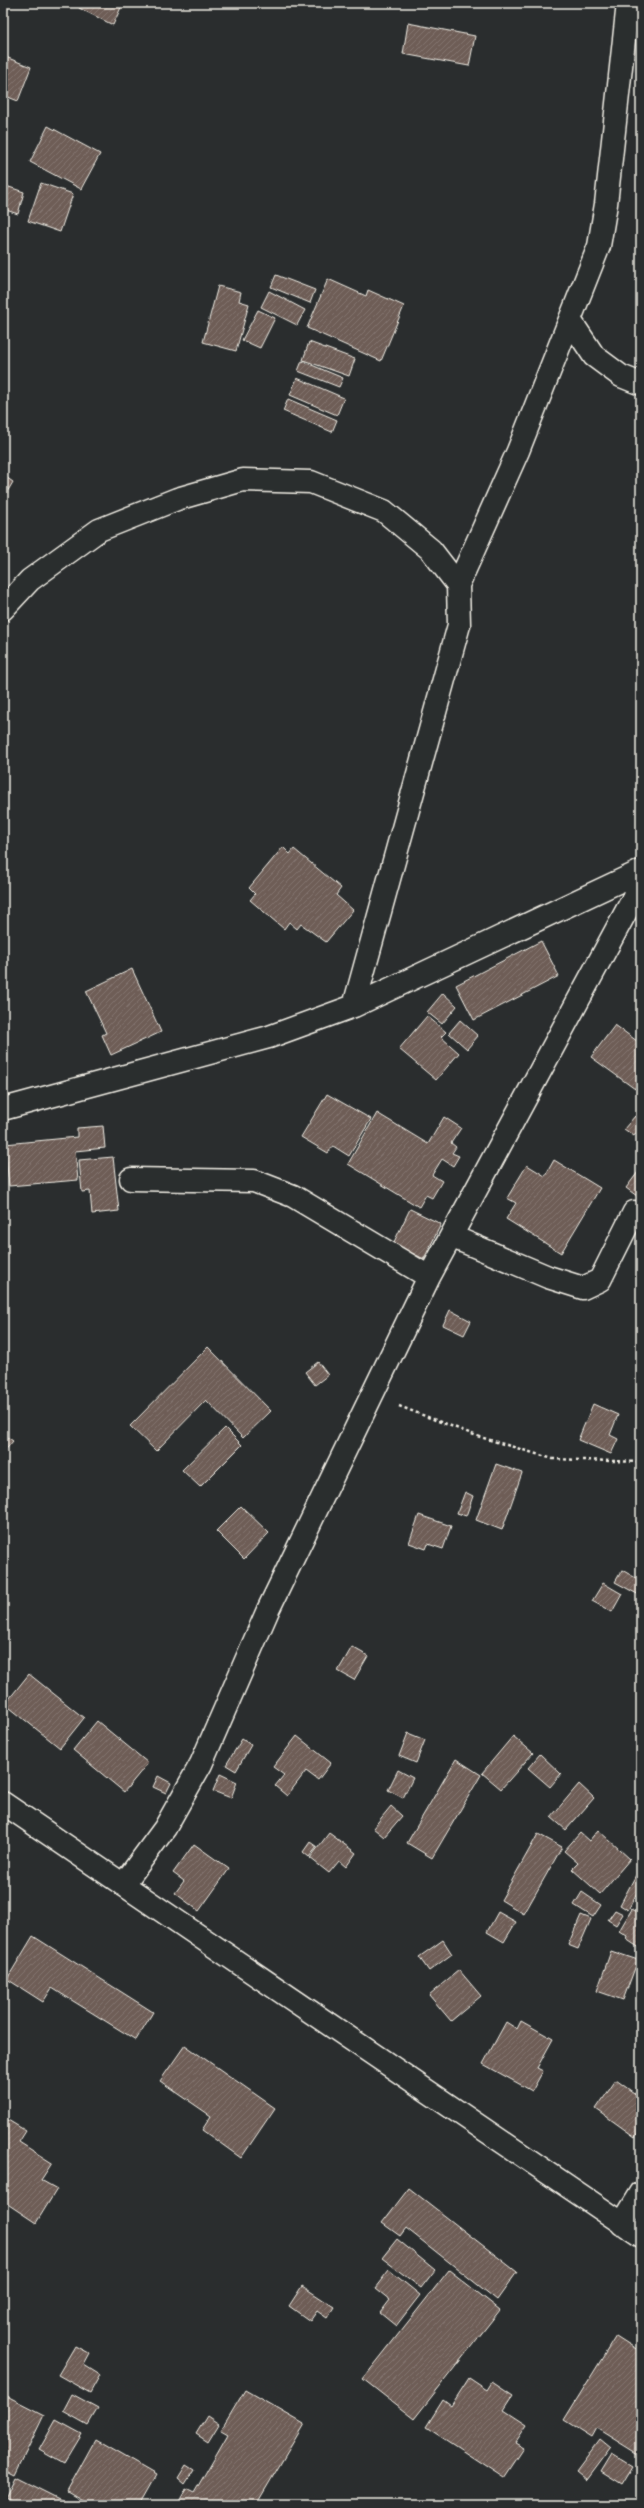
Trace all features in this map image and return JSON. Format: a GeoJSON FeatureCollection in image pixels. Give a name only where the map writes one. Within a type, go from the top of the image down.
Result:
{"type":"FeatureCollection","features":[{"type":"Feature","properties":{"kind":"street"},"geometry":{"type":"LineString","coordinates":[[354,1006],[401,830],[459,625],[458,585],[518,451],[599,246],[607,197],[628,3]]}},
{"type":"Feature","properties":{"kind":"street"},"geometry":{"type":"LineString","coordinates":[[570,320],[594,356],[621,376],[641,384]]}},
{"type":"Feature","properties":{"kind":"street"},"geometry":{"type":"LineString","coordinates":[[3,609],[30,580],[99,530],[177,498],[243,480],[311,482],[384,511],[431,550],[458,585]]}},
{"type":"Feature","properties":{"kind":"street"},"geometry":{"type":"LineString","coordinates":[[3,1109],[269,1037],[354,1006],[641,871]]}},
{"type":"Feature","properties":{"kind":"street"},"geometry":{"type":"LineString","coordinates":[[122,1885],[165,1828],[201,1764],[268,1610],[429,1277],[453,1237],[641,884]]}},
{"type":"Feature","properties":{"kind":"street"},"geometry":{"type":"LineString","coordinates":[[131,1179],[254,1181],[293,1196],[429,1277]]}},
{"type":"Feature","properties":{"kind":"street"},"geometry":{"type":"LineString","coordinates":[[453,1237],[548,1277],[583,1288],[600,1280],[634,1212]]}},
{"type":"Feature","properties":{"kind":"street"},"geometry":{"type":"LineString","coordinates":[[3,1803],[641,2236]]}},
{"type":"Feature","properties":{"kind":"street"},"geometry":{"type":"LineString","coordinates":[[622,2224],[641,2192]]}},
{"type":"Feature","properties":{"kind":"path"},"geometry":{"type":"LineString","coordinates":[[372,1395],[477,1436],[553,1459],[641,1462]]}},
{"type":"Feature","properties":{"kind":"building"},"geometry":{"type":"Polygon","coordinates":[[[82,3],[123,3],[113,25],[79,8],[82,3]]]}},
{"type":"Feature","properties":{"kind":"building"},"geometry":{"type":"Polygon","coordinates":[[[408,23],[475,36],[469,66],[403,54],[408,23]]]}},
{"type":"Feature","properties":{"kind":"building"},"geometry":{"type":"Polygon","coordinates":[[[3,56],[31,67],[18,101],[3,95],[3,56]]]}},
{"type":"Feature","properties":{"kind":"building"},"geometry":{"type":"Polygon","coordinates":[[[48,126],[100,154],[81,189],[30,162],[48,126]]]}},
{"type":"Feature","properties":{"kind":"building"},"geometry":{"type":"Polygon","coordinates":[[[41,183],[73,194],[60,232],[28,221],[41,183]]]}},
{"type":"Feature","properties":{"kind":"building"},"geometry":{"type":"Polygon","coordinates":[[[3,185],[24,192],[18,214],[3,209],[3,185]]]}},
{"type":"Feature","properties":{"kind":"building"},"geometry":{"type":"Polygon","coordinates":[[[276,275],[315,290],[310,303],[271,287],[276,275]]]}},
{"type":"Feature","properties":{"kind":"building"},"geometry":{"type":"Polygon","coordinates":[[[328,279],[366,296],[368,290],[404,306],[381,361],[307,328],[328,279]]]}},
{"type":"Feature","properties":{"kind":"building"},"geometry":{"type":"Polygon","coordinates":[[[218,286],[241,292],[239,301],[249,304],[236,351],[203,342],[218,286]]]}},
{"type":"Feature","properties":{"kind":"building"},"geometry":{"type":"Polygon","coordinates":[[[269,291],[305,310],[297,325],[261,307],[269,291]]]}},
{"type":"Feature","properties":{"kind":"building"},"geometry":{"type":"Polygon","coordinates":[[[258,310],[275,318],[260,348],[242,340],[258,310]]]}},
{"type":"Feature","properties":{"kind":"building"},"geometry":{"type":"Polygon","coordinates":[[[309,342],[355,359],[349,376],[303,360],[309,342]]]}},
{"type":"Feature","properties":{"kind":"building"},"geometry":{"type":"Polygon","coordinates":[[[302,361],[343,378],[339,387],[298,371],[302,361]]]}},
{"type":"Feature","properties":{"kind":"building"},"geometry":{"type":"Polygon","coordinates":[[[297,378],[344,398],[337,415],[290,395],[297,378]]]}},
{"type":"Feature","properties":{"kind":"building"},"geometry":{"type":"Polygon","coordinates":[[[288,399],[337,420],[332,432],[283,411],[288,399]]]}},
{"type":"Feature","properties":{"kind":"building"},"geometry":{"type":"Polygon","coordinates":[[[3,475],[13,482],[3,499],[3,475]]]}},
{"type":"Feature","properties":{"kind":"building"},"geometry":{"type":"Polygon","coordinates":[[[283,847],[290,854],[294,849],[341,888],[336,895],[353,910],[326,942],[301,924],[297,929],[289,922],[284,929],[250,900],[255,894],[249,888],[283,847]]]}},
{"type":"Feature","properties":{"kind":"building"},"geometry":{"type":"Polygon","coordinates":[[[541,941],[559,976],[474,1020],[456,985],[541,941]]]}},
{"type":"Feature","properties":{"kind":"building"},"geometry":{"type":"Polygon","coordinates":[[[132,969],[161,1032],[111,1055],[102,1035],[106,1033],[86,991],[132,969]]]}},
{"type":"Feature","properties":{"kind":"building"},"geometry":{"type":"Polygon","coordinates":[[[443,993],[457,1006],[442,1024],[427,1012],[443,993]]]}},
{"type":"Feature","properties":{"kind":"building"},"geometry":{"type":"Polygon","coordinates":[[[427,1016],[446,1032],[441,1037],[459,1053],[436,1080],[399,1049],[427,1016]]]}},
{"type":"Feature","properties":{"kind":"building"},"geometry":{"type":"Polygon","coordinates":[[[460,1020],[478,1036],[467,1049],[449,1033],[460,1020]]]}},
{"type":"Feature","properties":{"kind":"building"},"geometry":{"type":"Polygon","coordinates":[[[615,1025],[641,1044],[641,1080],[635,1089],[591,1057],[615,1025]]]}},
{"type":"Feature","properties":{"kind":"building"},"geometry":{"type":"Polygon","coordinates":[[[327,1094],[371,1119],[349,1156],[333,1146],[328,1153],[301,1137],[327,1094]]]}},
{"type":"Feature","properties":{"kind":"building"},"geometry":{"type":"Polygon","coordinates":[[[377,1113],[428,1144],[444,1117],[461,1128],[451,1143],[456,1147],[452,1153],[459,1156],[453,1166],[442,1159],[432,1175],[442,1181],[432,1198],[426,1195],[419,1207],[348,1164],[377,1113]]]}},
{"type":"Feature","properties":{"kind":"building"},"geometry":{"type":"Polygon","coordinates":[[[635,1116],[641,1121],[641,1127],[634,1136],[624,1129],[635,1116]]]}},
{"type":"Feature","properties":{"kind":"building"},"geometry":{"type":"Polygon","coordinates":[[[103,1126],[105,1148],[75,1151],[78,1180],[9,1186],[5,1144],[77,1137],[77,1128],[103,1126]]]}},
{"type":"Feature","properties":{"kind":"building"},"geometry":{"type":"Polygon","coordinates":[[[113,1157],[119,1211],[92,1214],[90,1191],[82,1192],[79,1160],[113,1157]]]}},
{"type":"Feature","properties":{"kind":"building"},"geometry":{"type":"Polygon","coordinates":[[[554,1160],[600,1188],[561,1253],[506,1219],[516,1203],[507,1198],[527,1165],[545,1176],[554,1160]]]}},
{"type":"Feature","properties":{"kind":"building"},"geometry":{"type":"Polygon","coordinates":[[[641,1168],[641,1199],[626,1188],[641,1168]]]}},
{"type":"Feature","properties":{"kind":"building"},"geometry":{"type":"Polygon","coordinates":[[[410,1209],[441,1224],[424,1259],[393,1244],[410,1209]]]}},
{"type":"Feature","properties":{"kind":"building"},"geometry":{"type":"Polygon","coordinates":[[[450,1310],[471,1321],[464,1335],[443,1325],[450,1310]]]}},
{"type":"Feature","properties":{"kind":"building"},"geometry":{"type":"Polygon","coordinates":[[[208,1347],[271,1411],[243,1438],[206,1400],[156,1451],[130,1426],[208,1347]]]}},
{"type":"Feature","properties":{"kind":"building"},"geometry":{"type":"Polygon","coordinates":[[[318,1362],[328,1375],[315,1385],[305,1372],[318,1362]]]}},
{"type":"Feature","properties":{"kind":"building"},"geometry":{"type":"Polygon","coordinates":[[[593,1404],[618,1415],[610,1435],[618,1439],[611,1454],[578,1440],[593,1404]]]}},
{"type":"Feature","properties":{"kind":"building"},"geometry":{"type":"Polygon","coordinates":[[[225,1428],[242,1445],[200,1487],[182,1470],[225,1428]]]}},
{"type":"Feature","properties":{"kind":"building"},"geometry":{"type":"Polygon","coordinates":[[[3,1434],[13,1441],[3,1453],[3,1434]]]}},
{"type":"Feature","properties":{"kind":"building"},"geometry":{"type":"Polygon","coordinates":[[[496,1464],[522,1473],[502,1530],[476,1520],[496,1464]]]}},
{"type":"Feature","properties":{"kind":"building"},"geometry":{"type":"Polygon","coordinates":[[[465,1492],[473,1496],[466,1516],[457,1513],[465,1492]]]}},
{"type":"Feature","properties":{"kind":"building"},"geometry":{"type":"Polygon","coordinates":[[[241,1506],[269,1533],[244,1559],[216,1531],[241,1506]]]}},
{"type":"Feature","properties":{"kind":"building"},"geometry":{"type":"Polygon","coordinates":[[[419,1515],[451,1526],[443,1549],[428,1544],[426,1549],[409,1543],[419,1515]]]}},
{"type":"Feature","properties":{"kind":"building"},"geometry":{"type":"Polygon","coordinates":[[[622,1570],[641,1581],[641,1596],[615,1582],[622,1570]]]}},
{"type":"Feature","properties":{"kind":"building"},"geometry":{"type":"Polygon","coordinates":[[[603,1583],[622,1594],[612,1612],[592,1601],[603,1583]]]}},
{"type":"Feature","properties":{"kind":"building"},"geometry":{"type":"Polygon","coordinates":[[[352,1647],[368,1656],[354,1680],[338,1671],[352,1647]]]}},
{"type":"Feature","properties":{"kind":"building"},"geometry":{"type":"Polygon","coordinates":[[[29,1674],[84,1718],[60,1748],[5,1704],[29,1674]]]}},
{"type":"Feature","properties":{"kind":"building"},"geometry":{"type":"Polygon","coordinates":[[[97,1721],[148,1763],[124,1792],[73,1750],[97,1721]]]}},
{"type":"Feature","properties":{"kind":"building"},"geometry":{"type":"Polygon","coordinates":[[[408,1733],[425,1740],[416,1763],[399,1756],[408,1733]]]}},
{"type":"Feature","properties":{"kind":"building"},"geometry":{"type":"Polygon","coordinates":[[[297,1736],[331,1763],[318,1780],[306,1771],[287,1796],[275,1786],[284,1775],[273,1767],[297,1736]]]}},
{"type":"Feature","properties":{"kind":"building"},"geometry":{"type":"Polygon","coordinates":[[[513,1736],[533,1753],[501,1789],[482,1773],[513,1736]]]}},
{"type":"Feature","properties":{"kind":"building"},"geometry":{"type":"Polygon","coordinates":[[[242,1739],[251,1745],[236,1771],[226,1765],[242,1739]]]}},
{"type":"Feature","properties":{"kind":"building"},"geometry":{"type":"Polygon","coordinates":[[[540,1754],[561,1774],[550,1787],[528,1768],[540,1754]]]}},
{"type":"Feature","properties":{"kind":"building"},"geometry":{"type":"Polygon","coordinates":[[[456,1759],[481,1775],[432,1858],[407,1843],[456,1759]]]}},
{"type":"Feature","properties":{"kind":"building"},"geometry":{"type":"Polygon","coordinates":[[[398,1770],[413,1778],[403,1798],[388,1790],[398,1770]]]}},
{"type":"Feature","properties":{"kind":"building"},"geometry":{"type":"Polygon","coordinates":[[[220,1774],[237,1782],[231,1798],[213,1791],[220,1774]]]}},
{"type":"Feature","properties":{"kind":"building"},"geometry":{"type":"Polygon","coordinates":[[[158,1776],[171,1783],[166,1793],[153,1787],[158,1776]]]}},
{"type":"Feature","properties":{"kind":"building"},"geometry":{"type":"Polygon","coordinates":[[[579,1784],[594,1798],[566,1830],[551,1817],[579,1784]]]}},
{"type":"Feature","properties":{"kind":"building"},"geometry":{"type":"Polygon","coordinates":[[[391,1806],[402,1816],[384,1837],[373,1828],[391,1806]]]}},
{"type":"Feature","properties":{"kind":"building"},"geometry":{"type":"Polygon","coordinates":[[[598,1830],[630,1859],[600,1894],[572,1869],[578,1863],[564,1851],[580,1833],[589,1841],[598,1830]]]}},
{"type":"Feature","properties":{"kind":"building"},"geometry":{"type":"Polygon","coordinates":[[[329,1833],[356,1853],[346,1867],[339,1861],[329,1873],[310,1858],[329,1833]]]}},
{"type":"Feature","properties":{"kind":"building"},"geometry":{"type":"Polygon","coordinates":[[[538,1834],[562,1847],[524,1914],[501,1900],[538,1834]]]}},
{"type":"Feature","properties":{"kind":"building"},"geometry":{"type":"Polygon","coordinates":[[[310,1842],[317,1847],[309,1857],[303,1852],[310,1842]]]}},
{"type":"Feature","properties":{"kind":"building"},"geometry":{"type":"Polygon","coordinates":[[[194,1844],[229,1869],[199,1911],[175,1893],[184,1881],[173,1873],[194,1844]]]}},
{"type":"Feature","properties":{"kind":"building"},"geometry":{"type":"Polygon","coordinates":[[[636,1875],[641,1878],[641,1885],[628,1910],[620,1905],[636,1875]]]}},
{"type":"Feature","properties":{"kind":"building"},"geometry":{"type":"Polygon","coordinates":[[[582,1892],[601,1905],[593,1917],[574,1905],[582,1892]]]}},
{"type":"Feature","properties":{"kind":"building"},"geometry":{"type":"Polygon","coordinates":[[[632,1909],[641,1914],[641,1949],[626,1939],[627,1936],[619,1931],[632,1909]]]}},
{"type":"Feature","properties":{"kind":"building"},"geometry":{"type":"Polygon","coordinates":[[[615,1910],[623,1914],[616,1925],[608,1920],[615,1910]]]}},
{"type":"Feature","properties":{"kind":"building"},"geometry":{"type":"Polygon","coordinates":[[[498,1912],[516,1922],[504,1942],[487,1932],[498,1912]]]}},
{"type":"Feature","properties":{"kind":"building"},"geometry":{"type":"Polygon","coordinates":[[[581,1915],[591,1919],[578,1949],[568,1945],[581,1915]]]}},
{"type":"Feature","properties":{"kind":"building"},"geometry":{"type":"Polygon","coordinates":[[[33,1936],[153,2012],[136,2040],[52,1988],[43,2002],[7,1979],[33,1936]]]}},
{"type":"Feature","properties":{"kind":"building"},"geometry":{"type":"Polygon","coordinates":[[[443,1940],[452,1954],[429,1971],[419,1957],[443,1940]]]}},
{"type":"Feature","properties":{"kind":"building"},"geometry":{"type":"Polygon","coordinates":[[[611,1951],[638,1960],[623,2000],[597,1991],[611,1951]]]}},
{"type":"Feature","properties":{"kind":"building"},"geometry":{"type":"Polygon","coordinates":[[[459,1970],[481,1996],[451,2021],[429,1995],[459,1970]]]}},
{"type":"Feature","properties":{"kind":"building"},"geometry":{"type":"Polygon","coordinates":[[[521,2021],[553,2039],[537,2068],[543,2071],[532,2091],[483,2064],[506,2022],[517,2029],[521,2021]]]}},
{"type":"Feature","properties":{"kind":"building"},"geometry":{"type":"Polygon","coordinates":[[[185,2045],[275,2108],[241,2158],[202,2130],[211,2116],[160,2081],[185,2045]]]}},
{"type":"Feature","properties":{"kind":"building"},"geometry":{"type":"Polygon","coordinates":[[[616,2080],[641,2098],[641,2128],[635,2137],[596,2109],[616,2080]]]}},
{"type":"Feature","properties":{"kind":"building"},"geometry":{"type":"Polygon","coordinates":[[[3,2117],[26,2131],[19,2142],[52,2163],[41,2180],[57,2189],[36,2223],[3,2201],[3,2117]]]}},
{"type":"Feature","properties":{"kind":"building"},"geometry":{"type":"Polygon","coordinates":[[[409,2188],[517,2272],[497,2300],[406,2228],[400,2236],[382,2223],[409,2188]]]}},
{"type":"Feature","properties":{"kind":"building"},"geometry":{"type":"Polygon","coordinates":[[[397,2239],[435,2270],[421,2288],[382,2258],[397,2239]]]}},
{"type":"Feature","properties":{"kind":"building"},"geometry":{"type":"Polygon","coordinates":[[[389,2270],[420,2295],[396,2326],[380,2313],[390,2300],[375,2288],[389,2270]]]}},
{"type":"Feature","properties":{"kind":"building"},"geometry":{"type":"Polygon","coordinates":[[[449,2270],[500,2310],[414,2419],[363,2379],[449,2270]]]}},
{"type":"Feature","properties":{"kind":"building"},"geometry":{"type":"Polygon","coordinates":[[[302,2286],[334,2307],[327,2318],[317,2311],[310,2321],[289,2306],[302,2286]]]}},
{"type":"Feature","properties":{"kind":"building"},"geometry":{"type":"Polygon","coordinates":[[[616,2336],[641,2352],[641,2456],[596,2428],[591,2437],[564,2420],[616,2336]]]}},
{"type":"Feature","properties":{"kind":"building"},"geometry":{"type":"Polygon","coordinates":[[[75,2346],[90,2354],[84,2365],[100,2375],[90,2393],[58,2375],[75,2346]]]}},
{"type":"Feature","properties":{"kind":"building"},"geometry":{"type":"Polygon","coordinates":[[[469,2378],[487,2390],[492,2382],[513,2396],[504,2410],[527,2425],[515,2443],[524,2448],[504,2478],[426,2427],[443,2400],[451,2406],[469,2378]]]}},
{"type":"Feature","properties":{"kind":"building"},"geometry":{"type":"Polygon","coordinates":[[[245,2390],[304,2424],[256,2505],[177,2505],[186,2489],[194,2493],[228,2434],[221,2430],[245,2390]]]}},
{"type":"Feature","properties":{"kind":"building"},"geometry":{"type":"Polygon","coordinates":[[[3,2394],[44,2415],[15,2475],[3,2469],[3,2394]]]}},
{"type":"Feature","properties":{"kind":"building"},"geometry":{"type":"Polygon","coordinates":[[[72,2394],[98,2408],[88,2425],[63,2411],[72,2394]]]}},
{"type":"Feature","properties":{"kind":"building"},"geometry":{"type":"Polygon","coordinates":[[[207,2416],[219,2424],[208,2442],[196,2434],[207,2416]]]}},
{"type":"Feature","properties":{"kind":"building"},"geometry":{"type":"Polygon","coordinates":[[[56,2420],[82,2434],[64,2464],[39,2450],[56,2420]]]}},
{"type":"Feature","properties":{"kind":"building"},"geometry":{"type":"Polygon","coordinates":[[[600,2439],[611,2448],[587,2480],[576,2471],[600,2439]]]}},
{"type":"Feature","properties":{"kind":"building"},"geometry":{"type":"Polygon","coordinates":[[[95,2440],[156,2475],[139,2505],[91,2505],[67,2491],[95,2440]]]}},
{"type":"Feature","properties":{"kind":"building"},"geometry":{"type":"Polygon","coordinates":[[[612,2454],[633,2467],[622,2485],[601,2472],[612,2454]]]}},
{"type":"Feature","properties":{"kind":"building"},"geometry":{"type":"Polygon","coordinates":[[[186,2465],[194,2470],[185,2484],[178,2478],[186,2465]]]}},
{"type":"Feature","properties":{"kind":"building"},"geometry":{"type":"Polygon","coordinates":[[[15,2477],[71,2505],[18,2505],[5,2498],[15,2477]]]}}]}
